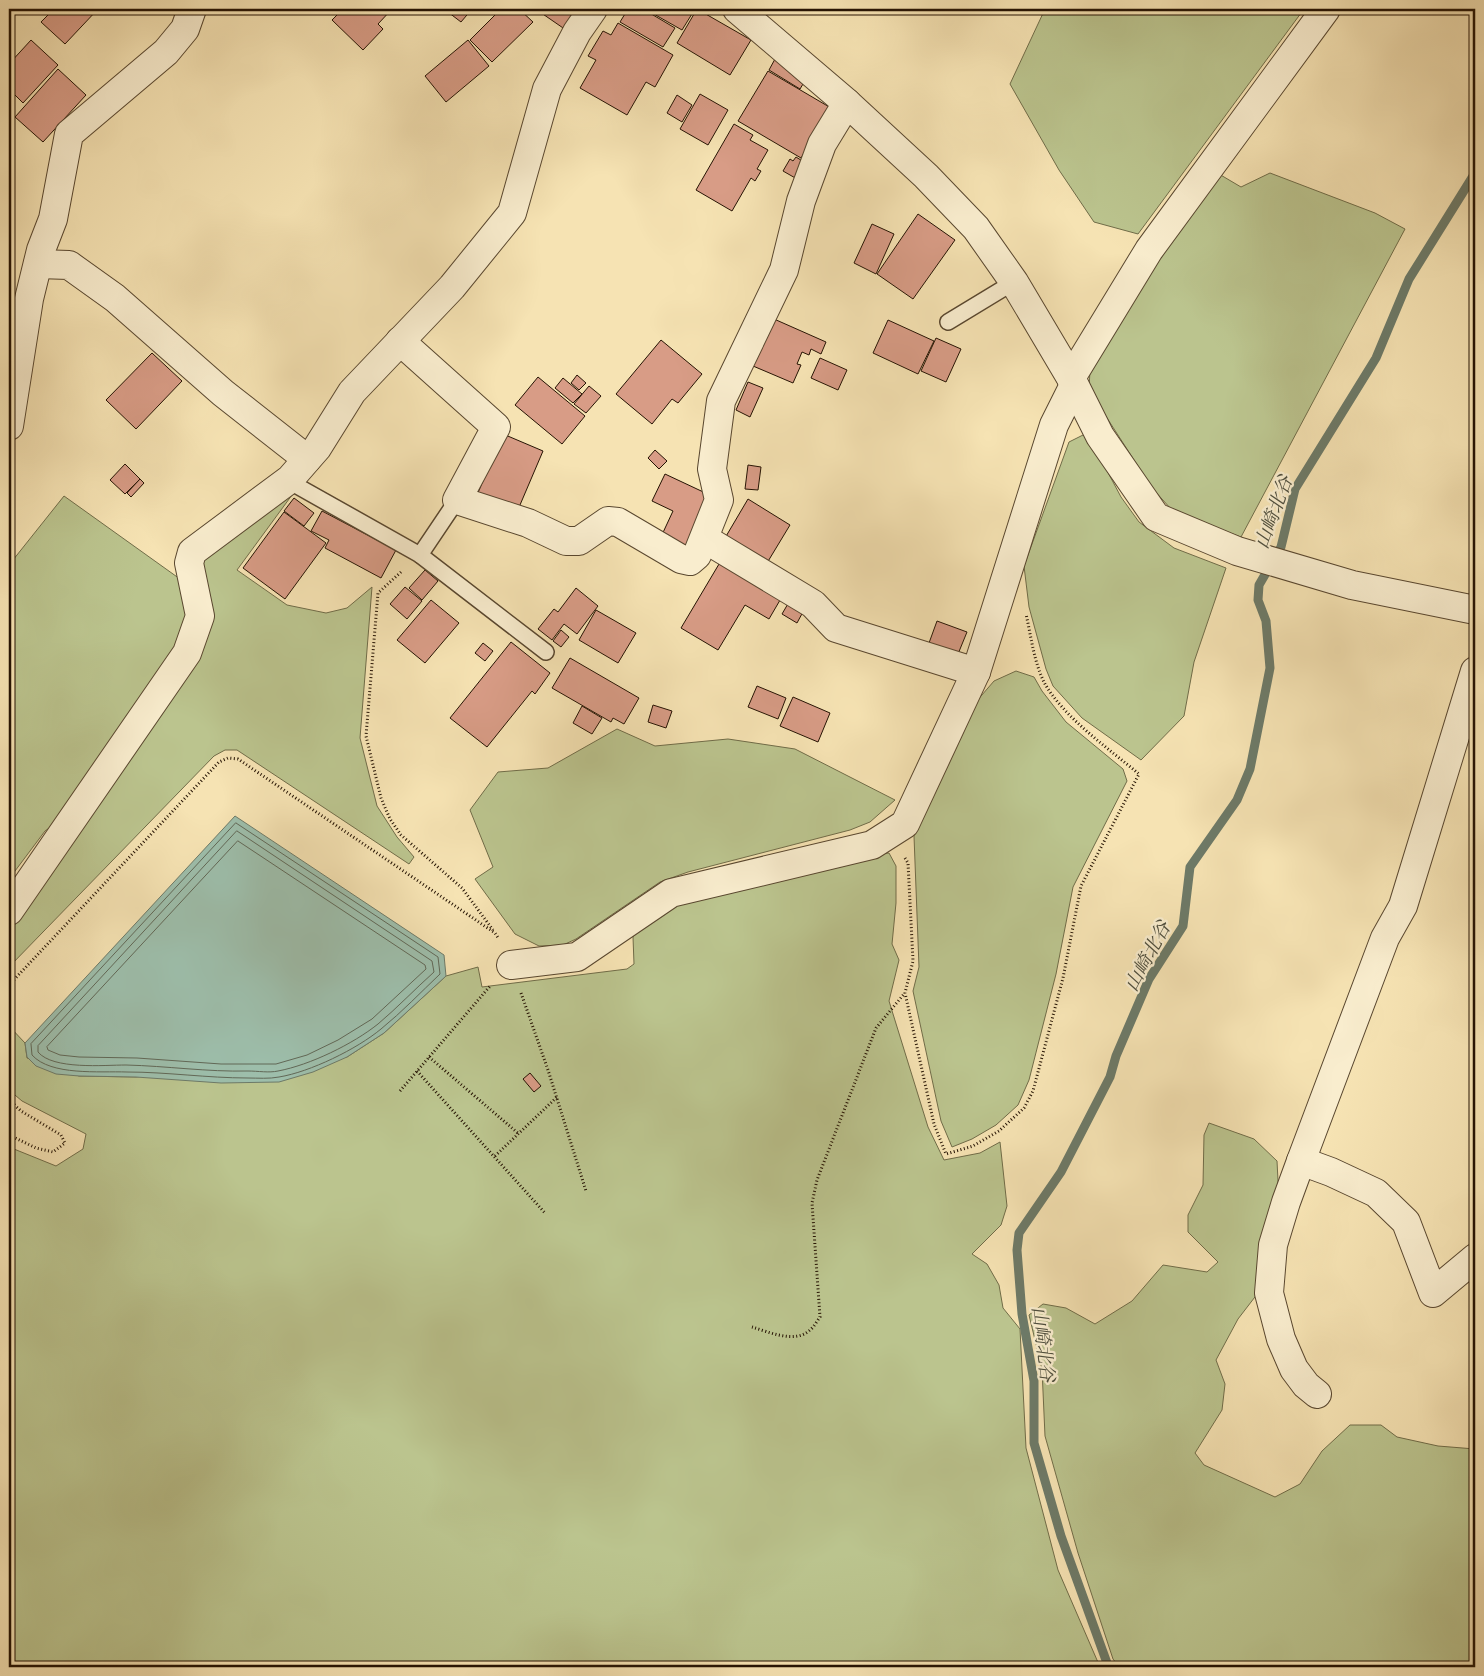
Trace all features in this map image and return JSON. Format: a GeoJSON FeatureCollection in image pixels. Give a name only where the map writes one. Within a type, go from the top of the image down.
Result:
{"type":"FeatureCollection","features":[{"type":"Feature","properties":{"kind":"street"},"geometry":{"type":"LineString","coordinates":[[9,426],[29,299],[41,250],[53,219],[69,134],[166,52],[185,29],[192,9]]}},
{"type":"Feature","properties":{"kind":"street"},"geometry":{"type":"LineString","coordinates":[[9,911],[187,653],[200,616],[189,563],[192,552],[299,469],[317,448],[352,392],[452,287],[512,213],[547,89],[576,32],[593,9]]}},
{"type":"Feature","properties":{"kind":"street"},"geometry":{"type":"LineString","coordinates":[[737,9],[847,103],[926,176],[976,228],[1014,282],[1073,382],[1100,436],[1156,517],[1237,550],[1352,585],[1475,610]]}},
{"type":"Feature","properties":{"kind":"street"},"geometry":{"type":"LineString","coordinates":[[511,966],[577,957],[672,892],[872,845],[905,824],[976,672],[1054,425],[1073,382],[1149,250],[1326,9]]}},
{"type":"Feature","properties":{"kind":"street"},"geometry":{"type":"LineString","coordinates":[[400,341],[496,426],[457,500],[528,523],[566,541],[578,541],[608,521],[618,522],[681,560],[690,561],[697,555],[705,539],[719,500],[712,469],[721,401],[784,270],[801,201],[822,144],[847,103]]}},
{"type":"Feature","properties":{"kind":"street"},"geometry":{"type":"LineString","coordinates":[[38,264],[69,264],[115,298],[223,393],[299,469]]}},
{"type":"Feature","properties":{"kind":"street"},"geometry":{"type":"LineString","coordinates":[[705,539],[813,604],[836,628],[976,672]]}},
{"type":"Feature","properties":{"kind":"street"},"geometry":{"type":"LineString","coordinates":[[1317,1394],[1306,1385],[1294,1369],[1281,1338],[1269,1293],[1273,1246],[1286,1202],[1385,938],[1403,906],[1475,671]]}},
{"type":"Feature","properties":{"kind":"street"},"geometry":{"type":"LineString","coordinates":[[1302,1160],[1376,1193],[1406,1222],[1433,1293],[1475,1258]]}},
{"type":"Feature","properties":{"kind":"lane"},"geometry":{"type":"LineString","coordinates":[[948,322],[1014,282]]}},
{"type":"Feature","properties":{"kind":"lane"},"geometry":{"type":"LineString","coordinates":[[299,469],[299,487],[420,555],[546,652]]}},
{"type":"Feature","properties":{"kind":"lane"},"geometry":{"type":"LineString","coordinates":[[420,555],[457,500]]}},
{"type":"Feature","properties":{"kind":"path"},"geometry":{"type":"LineString","coordinates":[[420,555],[378,593],[366,736],[381,798],[390,819],[401,835],[462,888],[495,932],[511,966],[557,1097],[586,1191]]}},
{"type":"Feature","properties":{"kind":"path"},"geometry":{"type":"LineString","coordinates":[[905,993],[934,1124],[946,1154],[973,1146],[999,1131],[1024,1108],[1033,1091],[1063,978],[1081,886],[1139,774],[1075,720],[1051,693],[1038,664],[1024,607]]}},
{"type":"Feature","properties":{"kind":"path"},"geometry":{"type":"LineString","coordinates":[[9,985],[219,762],[228,758],[238,759],[495,932]]}},
{"type":"Feature","properties":{"kind":"path"},"geometry":{"type":"LineString","coordinates":[[752,1327],[784,1336],[798,1336],[810,1330],[820,1317],[812,1203],[817,1180],[876,1028],[905,993],[913,961],[908,863],[892,832]]}},
{"type":"Feature","properties":{"kind":"path"},"geometry":{"type":"LineString","coordinates":[[400,1090],[487,988],[511,966]]}},
{"type":"Feature","properties":{"kind":"path"},"geometry":{"type":"LineString","coordinates":[[429,1057],[519,1134]]}},
{"type":"Feature","properties":{"kind":"path"},"geometry":{"type":"LineString","coordinates":[[416,1071],[546,1213]]}},
{"type":"Feature","properties":{"kind":"path"},"geometry":{"type":"LineString","coordinates":[[495,1156],[557,1097]]}},
{"type":"Feature","properties":{"kind":"path"},"geometry":{"type":"LineString","coordinates":[[9,1100],[21,1111],[61,1134],[65,1143],[53,1152],[36,1148],[9,1135]]}},
{"type":"Feature","properties":{"kind":"green space"},"geometry":{"type":"Polygon","coordinates":[[[1045,9],[1304,9],[1138,234],[1094,222],[1059,170],[1010,84],[1045,9]]]}},
{"type":"Feature","properties":{"kind":"green space"},"geometry":{"type":"Polygon","coordinates":[[[1270,173],[1375,213],[1405,229],[1241,537],[1191,519],[1171,509],[1152,488],[1089,390],[1090,369],[1155,264],[1219,174],[1241,187],[1270,173]]]}},
{"type":"Feature","properties":{"kind":"green space"},"geometry":{"type":"Polygon","coordinates":[[[1087,433],[1121,497],[1139,522],[1174,548],[1226,568],[1194,662],[1184,716],[1141,760],[1082,718],[1053,686],[1046,669],[1029,607],[1024,566],[1069,442],[1087,433]]]}},
{"type":"Feature","properties":{"kind":"green space"},"geometry":{"type":"Polygon","coordinates":[[[285,490],[292,495],[237,570],[287,605],[326,613],[347,608],[372,587],[360,738],[377,806],[397,837],[414,857],[409,864],[237,750],[225,750],[214,756],[9,967],[9,924],[194,657],[196,560],[285,490]]]}},
{"type":"Feature","properties":{"kind":"green space"},"geometry":{"type":"Polygon","coordinates":[[[64,496],[187,584],[191,615],[179,649],[69,814],[45,831],[9,879],[9,565],[64,496]]]}},
{"type":"Feature","properties":{"kind":"green space"},"geometry":{"type":"Polygon","coordinates":[[[1016,671],[1034,677],[1042,691],[1066,722],[1123,769],[1127,781],[1073,887],[1056,974],[1029,1080],[1018,1105],[996,1125],[972,1139],[952,1147],[941,1121],[913,991],[919,967],[914,836],[975,703],[994,681],[1016,671]]]}},
{"type":"Feature","properties":{"kind":"green space"},"geometry":{"type":"Polygon","coordinates":[[[617,729],[655,746],[728,739],[795,749],[895,800],[870,822],[850,830],[688,872],[660,882],[576,939],[563,945],[539,946],[515,934],[475,879],[493,867],[470,810],[498,772],[548,768],[617,729]]]}},
{"type":"Feature","properties":{"kind":"green space"},"geometry":{"type":"Polygon","coordinates":[[[889,853],[896,866],[896,903],[892,944],[899,960],[889,1001],[928,1127],[944,1160],[980,1153],[1000,1142],[1007,1206],[1001,1225],[972,1254],[987,1264],[999,1285],[1003,1308],[1020,1329],[1026,1448],[1058,1570],[1100,1667],[9,1667],[9,1147],[56,1166],[83,1149],[86,1134],[22,1101],[9,1090],[9,1026],[25,1043],[27,1058],[79,1076],[136,1077],[347,1057],[384,1033],[446,976],[478,967],[482,987],[627,969],[634,964],[633,937],[637,930],[672,907],[876,854],[889,853]]]}},
{"type":"Feature","properties":{"kind":"green space"},"geometry":{"type":"Polygon","coordinates":[[[1209,1123],[1254,1139],[1277,1161],[1279,1200],[1258,1293],[1238,1319],[1216,1360],[1225,1384],[1222,1410],[1195,1453],[1204,1465],[1275,1497],[1300,1484],[1322,1451],[1350,1425],[1381,1425],[1397,1437],[1438,1446],[1475,1449],[1475,1667],[1119,1667],[1113,1659],[1078,1553],[1045,1436],[1042,1369],[1029,1315],[1043,1304],[1066,1308],[1095,1324],[1132,1301],[1163,1265],[1207,1272],[1218,1262],[1188,1232],[1188,1215],[1203,1185],[1204,1135],[1209,1123]]]}},
{"type":"Feature","properties":{"kind":"water"},"geometry":{"type":"Polygon","coordinates":[[[235,816],[444,955],[446,976],[384,1033],[347,1057],[313,1072],[279,1082],[221,1083],[136,1077],[79,1076],[56,1074],[36,1066],[27,1057],[25,1043],[235,816]]]}},
{"type":"Feature","properties":{"kind":"building"},"geometry":{"type":"Polygon","coordinates":[[[54,9],[98,9],[65,44],[41,22],[54,9]]]}},
{"type":"Feature","properties":{"kind":"building"},"geometry":{"type":"Polygon","coordinates":[[[343,9],[392,9],[378,24],[383,29],[363,50],[332,20],[343,9]]]}},
{"type":"Feature","properties":{"kind":"building"},"geometry":{"type":"Polygon","coordinates":[[[444,9],[472,9],[461,22],[444,9]]]}},
{"type":"Feature","properties":{"kind":"building"},"geometry":{"type":"Polygon","coordinates":[[[501,9],[519,9],[533,22],[492,62],[470,40],[501,9]]]}},
{"type":"Feature","properties":{"kind":"building"},"geometry":{"type":"Polygon","coordinates":[[[538,9],[581,9],[566,30],[538,9]]]}},
{"type":"Feature","properties":{"kind":"building"},"geometry":{"type":"Polygon","coordinates":[[[628,9],[643,9],[675,28],[663,47],[620,22],[628,9]]]}},
{"type":"Feature","properties":{"kind":"building"},"geometry":{"type":"Polygon","coordinates":[[[645,9],[695,9],[682,30],[645,9]]]}},
{"type":"Feature","properties":{"kind":"building"},"geometry":{"type":"Polygon","coordinates":[[[697,9],[751,40],[730,75],[677,43],[697,9]]]}},
{"type":"Feature","properties":{"kind":"building"},"geometry":{"type":"Polygon","coordinates":[[[618,23],[673,55],[655,87],[646,82],[627,115],[580,88],[596,60],[588,56],[603,31],[611,35],[618,23]]]}},
{"type":"Feature","properties":{"kind":"building"},"geometry":{"type":"Polygon","coordinates":[[[31,40],[58,65],[23,103],[9,89],[9,64],[31,40]]]}},
{"type":"Feature","properties":{"kind":"building"},"geometry":{"type":"Polygon","coordinates":[[[468,40],[489,66],[446,102],[425,76],[468,40]]]}},
{"type":"Feature","properties":{"kind":"building"},"geometry":{"type":"Polygon","coordinates":[[[775,59],[803,84],[800,89],[769,70],[775,59]]]}},
{"type":"Feature","properties":{"kind":"building"},"geometry":{"type":"Polygon","coordinates":[[[58,69],[86,95],[43,142],[15,117],[58,69]]]}},
{"type":"Feature","properties":{"kind":"building"},"geometry":{"type":"Polygon","coordinates":[[[768,71],[831,108],[801,158],[738,121],[768,71]]]}},
{"type":"Feature","properties":{"kind":"building"},"geometry":{"type":"Polygon","coordinates":[[[700,94],[728,110],[708,145],[680,129],[700,94]]]}},
{"type":"Feature","properties":{"kind":"building"},"geometry":{"type":"Polygon","coordinates":[[[677,95],[692,105],[682,122],[667,113],[677,95]]]}},
{"type":"Feature","properties":{"kind":"building"},"geometry":{"type":"Polygon","coordinates":[[[734,124],[753,135],[750,140],[768,150],[757,169],[761,171],[755,181],[751,178],[732,211],[696,190],[734,124]]]}},
{"type":"Feature","properties":{"kind":"building"},"geometry":{"type":"Polygon","coordinates":[[[796,157],[804,162],[797,179],[783,171],[790,159],[793,161],[796,157]]]}},
{"type":"Feature","properties":{"kind":"building"},"geometry":{"type":"Polygon","coordinates":[[[918,214],[955,240],[913,299],[877,274],[918,214]]]}},
{"type":"Feature","properties":{"kind":"building"},"geometry":{"type":"Polygon","coordinates":[[[872,224],[894,234],[876,274],[854,263],[872,224]]]}},
{"type":"Feature","properties":{"kind":"building"},"geometry":{"type":"Polygon","coordinates":[[[774,319],[826,342],[821,354],[811,349],[809,355],[802,352],[797,364],[801,365],[793,383],[753,366],[774,319]]]}},
{"type":"Feature","properties":{"kind":"building"},"geometry":{"type":"Polygon","coordinates":[[[888,320],[934,341],[918,374],[873,353],[888,320]]]}},
{"type":"Feature","properties":{"kind":"building"},"geometry":{"type":"Polygon","coordinates":[[[936,338],[961,349],[946,382],[921,371],[936,338]]]}},
{"type":"Feature","properties":{"kind":"building"},"geometry":{"type":"Polygon","coordinates":[[[661,340],[702,374],[678,403],[672,399],[652,424],[616,394],[661,340]]]}},
{"type":"Feature","properties":{"kind":"building"},"geometry":{"type":"Polygon","coordinates":[[[152,353],[182,381],[136,429],[106,400],[152,353]]]}},
{"type":"Feature","properties":{"kind":"building"},"geometry":{"type":"Polygon","coordinates":[[[820,358],[847,370],[838,390],[811,378],[820,358]]]}},
{"type":"Feature","properties":{"kind":"building"},"geometry":{"type":"Polygon","coordinates":[[[577,375],[586,383],[579,390],[571,383],[577,375]]]}},
{"type":"Feature","properties":{"kind":"building"},"geometry":{"type":"Polygon","coordinates":[[[538,377],[585,416],[562,444],[515,405],[538,377]]]}},
{"type":"Feature","properties":{"kind":"building"},"geometry":{"type":"Polygon","coordinates":[[[563,378],[582,394],[573,403],[555,388],[563,378]]]}},
{"type":"Feature","properties":{"kind":"building"},"geometry":{"type":"Polygon","coordinates":[[[748,382],[763,388],[750,417],[736,410],[748,382]]]}},
{"type":"Feature","properties":{"kind":"building"},"geometry":{"type":"Polygon","coordinates":[[[589,386],[601,396],[586,413],[574,404],[589,386]]]}},
{"type":"Feature","properties":{"kind":"building"},"geometry":{"type":"Polygon","coordinates":[[[503,434],[543,451],[517,512],[477,495],[503,434]]]}},
{"type":"Feature","properties":{"kind":"building"},"geometry":{"type":"Polygon","coordinates":[[[655,450],[667,461],[659,469],[648,458],[655,450]]]}},
{"type":"Feature","properties":{"kind":"building"},"geometry":{"type":"Polygon","coordinates":[[[125,464],[140,479],[125,494],[110,480],[125,464]]]}},
{"type":"Feature","properties":{"kind":"building"},"geometry":{"type":"Polygon","coordinates":[[[748,465],[761,467],[758,490],[745,489],[748,465]]]}},
{"type":"Feature","properties":{"kind":"building"},"geometry":{"type":"Polygon","coordinates":[[[665,474],[714,497],[687,552],[660,539],[673,511],[652,501],[665,474]]]}},
{"type":"Feature","properties":{"kind":"building"},"geometry":{"type":"Polygon","coordinates":[[[140,479],[144,483],[131,497],[127,493],[140,479]]]}},
{"type":"Feature","properties":{"kind":"building"},"geometry":{"type":"Polygon","coordinates":[[[294,498],[314,513],[304,526],[284,511],[294,498]]]}},
{"type":"Feature","properties":{"kind":"building"},"geometry":{"type":"Polygon","coordinates":[[[748,499],[790,525],[767,563],[725,538],[748,499]]]}},
{"type":"Feature","properties":{"kind":"building"},"geometry":{"type":"Polygon","coordinates":[[[322,511],[396,550],[381,578],[325,548],[329,540],[311,531],[322,511]]]}},
{"type":"Feature","properties":{"kind":"building"},"geometry":{"type":"Polygon","coordinates":[[[284,512],[326,543],[285,599],[243,568],[284,512]]]}},
{"type":"Feature","properties":{"kind":"building"},"geometry":{"type":"Polygon","coordinates":[[[722,559],[783,595],[769,619],[745,605],[718,650],[681,628],[722,559]]]}},
{"type":"Feature","properties":{"kind":"building"},"geometry":{"type":"Polygon","coordinates":[[[425,570],[438,581],[422,600],[409,588],[425,570]]]}},
{"type":"Feature","properties":{"kind":"building"},"geometry":{"type":"Polygon","coordinates":[[[405,587],[422,601],[407,619],[390,604],[405,587]]]}},
{"type":"Feature","properties":{"kind":"building"},"geometry":{"type":"Polygon","coordinates":[[[576,588],[598,606],[577,634],[564,624],[552,640],[538,629],[554,609],[558,612],[576,588]]]}},
{"type":"Feature","properties":{"kind":"building"},"geometry":{"type":"Polygon","coordinates":[[[431,600],[459,623],[425,663],[397,640],[431,600]]]}},
{"type":"Feature","properties":{"kind":"building"},"geometry":{"type":"Polygon","coordinates":[[[789,602],[804,610],[797,623],[782,614],[789,602]]]}},
{"type":"Feature","properties":{"kind":"building"},"geometry":{"type":"Polygon","coordinates":[[[596,610],[636,633],[618,663],[579,640],[596,610]]]}},
{"type":"Feature","properties":{"kind":"building"},"geometry":{"type":"Polygon","coordinates":[[[937,621],[967,632],[958,654],[929,643],[937,621]]]}},
{"type":"Feature","properties":{"kind":"building"},"geometry":{"type":"Polygon","coordinates":[[[561,630],[569,637],[561,647],[553,641],[561,630]]]}},
{"type":"Feature","properties":{"kind":"building"},"geometry":{"type":"Polygon","coordinates":[[[511,642],[550,673],[535,694],[532,691],[487,747],[450,718],[511,642]]]}},
{"type":"Feature","properties":{"kind":"building"},"geometry":{"type":"Polygon","coordinates":[[[483,643],[493,651],[485,661],[475,653],[483,643]]]}},
{"type":"Feature","properties":{"kind":"building"},"geometry":{"type":"Polygon","coordinates":[[[570,658],[639,698],[624,724],[613,718],[611,722],[552,688],[570,658]]]}},
{"type":"Feature","properties":{"kind":"building"},"geometry":{"type":"Polygon","coordinates":[[[757,686],[786,698],[778,719],[748,707],[757,686]]]}},
{"type":"Feature","properties":{"kind":"building"},"geometry":{"type":"Polygon","coordinates":[[[793,697],[830,713],[818,742],[780,726],[793,697]]]}},
{"type":"Feature","properties":{"kind":"building"},"geometry":{"type":"Polygon","coordinates":[[[653,705],[672,711],[666,728],[648,722],[653,705]]]}},
{"type":"Feature","properties":{"kind":"building"},"geometry":{"type":"Polygon","coordinates":[[[582,706],[602,718],[592,734],[573,723],[582,706]]]}},
{"type":"Feature","properties":{"kind":"building"},"geometry":{"type":"Polygon","coordinates":[[[530,1073],[541,1086],[534,1092],[523,1079],[530,1073]]]}},
{"type":"Feature","properties":{"kind":"waterway","name":"山崎北谷"},"geometry":{"type":"LineString","coordinates":[[1110,1667],[1061,1536],[1034,1443],[1034,1381],[1022,1314],[1017,1250],[1019,1233],[1061,1172],[1110,1077],[1116,1056],[1149,979],[1183,926],[1190,867],[1237,800],[1250,769],[1270,668],[1266,621],[1258,600],[1259,585],[1281,547],[1295,489],[1376,358],[1409,279],[1475,173]]}}]}
